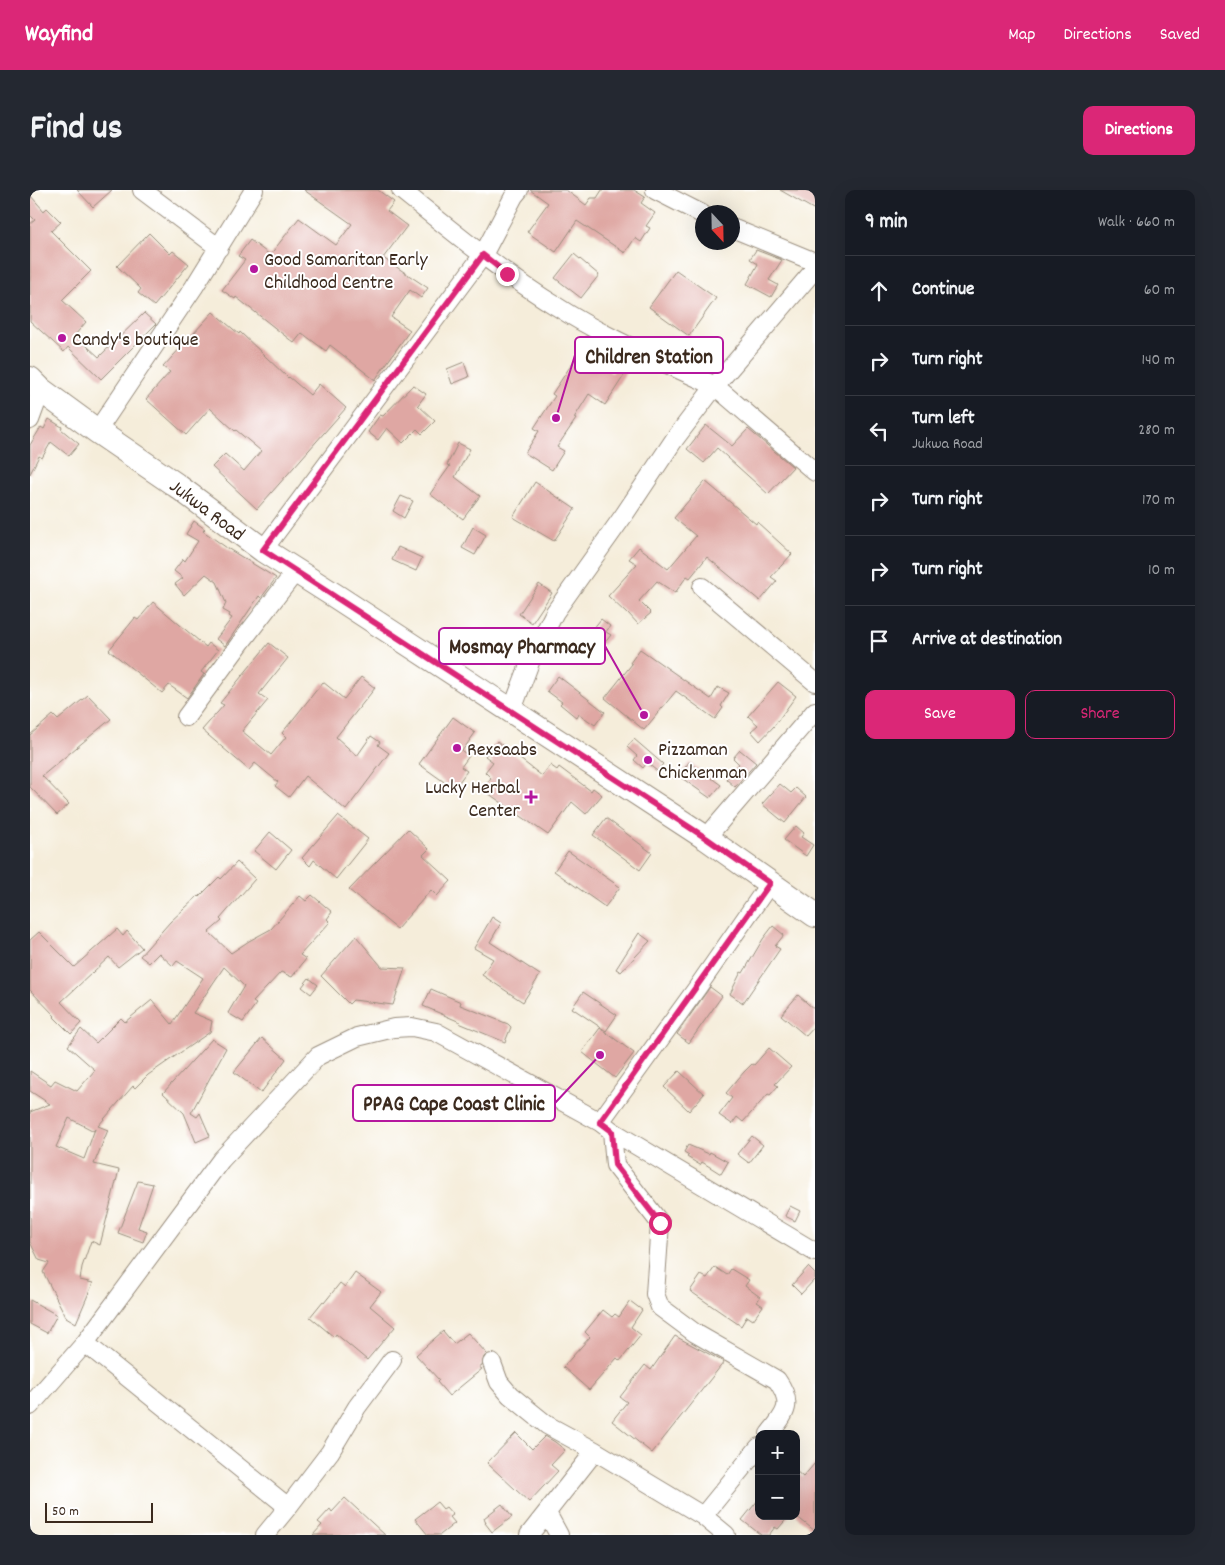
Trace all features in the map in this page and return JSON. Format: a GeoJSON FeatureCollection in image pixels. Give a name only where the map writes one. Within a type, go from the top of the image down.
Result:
{"type":"FeatureCollection","features":[{"type":"Feature","properties":{"kind":"main road","name":"Jukwa Road"},"geometry":{"type":"LineString","coordinates":[[36,385],[263,550],[512,710],[706,838],[815,915]]}},
{"type":"Feature","properties":{"kind":"street"},"geometry":{"type":"LineString","coordinates":[[142,190],[219,248]]}},
{"type":"Feature","properties":{"kind":"street"},"geometry":{"type":"LineString","coordinates":[[97,431],[166,330],[254,190]]}},
{"type":"Feature","properties":{"kind":"street"},"geometry":{"type":"LineString","coordinates":[[401,190],[507,274],[557,308],[621,342],[715,386],[815,472]]}},
{"type":"Feature","properties":{"kind":"street"},"geometry":{"type":"LineString","coordinates":[[263,550],[483,255],[519,190]]}},
{"type":"Feature","properties":{"kind":"street"},"geometry":{"type":"LineString","coordinates":[[656,190],[695,210]]}},
{"type":"Feature","properties":{"kind":"street"},"geometry":{"type":"LineString","coordinates":[[740,231],[815,262]]}},
{"type":"Feature","properties":{"kind":"street"},"geometry":{"type":"LineString","coordinates":[[512,710],[532,657],[555,612],[624,515],[674,440],[715,386],[815,269]]}},
{"type":"Feature","properties":{"kind":"street"},"geometry":{"type":"LineString","coordinates":[[30,420],[36,385]]}},
{"type":"Feature","properties":{"kind":"street"},"geometry":{"type":"LineString","coordinates":[[186,717],[296,570]]}},
{"type":"Feature","properties":{"kind":"street"},"geometry":{"type":"LineString","coordinates":[[702,587],[815,682]]}},
{"type":"Feature","properties":{"kind":"street"},"geometry":{"type":"LineString","coordinates":[[706,838],[815,711]]}},
{"type":"Feature","properties":{"kind":"street"},"geometry":{"type":"LineString","coordinates":[[770,883],[691,996],[606,1127],[615,1165],[660,1223],[655,1294],[660,1307],[695,1333],[777,1380],[784,1390],[788,1403],[784,1416],[772,1430]]}},
{"type":"Feature","properties":{"kind":"street"},"geometry":{"type":"LineString","coordinates":[[30,1406],[85,1343],[221,1160],[318,1056],[357,1037],[394,1028],[412,1027],[436,1032],[606,1127],[815,1252]]}},
{"type":"Feature","properties":{"kind":"street"},"geometry":{"type":"LineString","coordinates":[[85,1343],[288,1507]]}},
{"type":"Feature","properties":{"kind":"street"},"geometry":{"type":"LineString","coordinates":[[265,1535],[330,1452],[357,1407],[392,1360]]}},
{"type":"Feature","properties":{"kind":"street"},"geometry":{"type":"LineString","coordinates":[[492,1362],[499,1382],[510,1395],[547,1425],[595,1451],[703,1516],[726,1535]]}},
{"type":"Feature","properties":{"kind":"street"},"geometry":{"type":"LineString","coordinates":[[529,1535],[595,1451]]}},
{"type":"Feature","properties":{"kind":"street"},"geometry":{"type":"LineString","coordinates":[[703,1516],[755,1452]]}},
{"type":"Feature","properties":{"kind":"street"},"geometry":{"type":"LineString","coordinates":[[547,1514],[559,1535]]}},
{"type":"Feature","properties":{"kind":"building"},"geometry":{"type":"Polygon","coordinates":[[[77,190],[112,190],[93,207],[77,190]]]}},
{"type":"Feature","properties":{"kind":"building"},"geometry":{"type":"Polygon","coordinates":[[[304,190],[378,190],[394,202],[387,211],[407,226],[383,258],[428,288],[421,298],[410,290],[391,317],[410,330],[375,380],[330,345],[326,351],[302,333],[294,343],[236,297],[235,299],[222,290],[245,260],[238,256],[250,240],[270,255],[299,218],[336,245],[352,224],[304,190]]]}},
{"type":"Feature","properties":{"kind":"building"},"geometry":{"type":"Polygon","coordinates":[[[530,190],[566,190],[586,205],[591,198],[597,198],[602,190],[634,190],[645,197],[641,203],[655,213],[646,226],[650,228],[641,242],[635,238],[625,253],[577,221],[556,252],[527,232],[548,203],[530,190]]]}},
{"type":"Feature","properties":{"kind":"building"},"geometry":{"type":"Polygon","coordinates":[[[780,190],[815,190],[815,210],[780,190]]]}},
{"type":"Feature","properties":{"kind":"building"},"geometry":{"type":"Polygon","coordinates":[[[30,195],[44,211],[47,208],[61,222],[51,231],[91,271],[62,300],[86,322],[75,335],[99,357],[144,313],[156,324],[101,379],[68,347],[64,352],[30,321],[30,224],[35,220],[30,215],[30,195]]]}},
{"type":"Feature","properties":{"kind":"building"},"geometry":{"type":"Polygon","coordinates":[[[149,233],[170,254],[173,251],[189,264],[154,306],[138,293],[141,289],[117,266],[149,233]]]}},
{"type":"Feature","properties":{"kind":"building"},"geometry":{"type":"Polygon","coordinates":[[[756,250],[782,260],[769,280],[778,285],[771,297],[747,284],[758,264],[750,259],[756,250]]]}},
{"type":"Feature","properties":{"kind":"building"},"geometry":{"type":"Polygon","coordinates":[[[574,254],[599,275],[581,298],[555,278],[574,254]]]}},
{"type":"Feature","properties":{"kind":"building"},"geometry":{"type":"Polygon","coordinates":[[[676,270],[716,298],[689,336],[649,307],[676,270]]]}},
{"type":"Feature","properties":{"kind":"building"},"geometry":{"type":"Polygon","coordinates":[[[213,312],[239,334],[240,332],[288,378],[310,395],[319,384],[346,408],[257,509],[212,467],[225,454],[244,471],[261,451],[210,408],[186,435],[146,399],[170,372],[163,367],[213,312]]]}},
{"type":"Feature","properties":{"kind":"building"},"geometry":{"type":"Polygon","coordinates":[[[586,336],[599,343],[589,359],[612,373],[624,355],[634,360],[605,405],[589,394],[574,418],[576,419],[557,447],[564,451],[552,470],[525,453],[539,431],[534,428],[555,396],[552,394],[583,347],[581,345],[586,336]]]}},
{"type":"Feature","properties":{"kind":"building"},"geometry":{"type":"Polygon","coordinates":[[[464,362],[469,377],[452,384],[447,369],[464,362]]]}},
{"type":"Feature","properties":{"kind":"building"},"geometry":{"type":"Polygon","coordinates":[[[413,385],[426,394],[418,405],[435,421],[422,434],[417,429],[403,443],[387,428],[378,440],[368,432],[380,415],[383,416],[413,385]]]}},
{"type":"Feature","properties":{"kind":"building"},"geometry":{"type":"Polygon","coordinates":[[[49,419],[62,427],[61,429],[79,444],[69,456],[51,442],[42,458],[39,456],[30,474],[30,445],[41,427],[44,429],[49,419]]]}},
{"type":"Feature","properties":{"kind":"building"},"geometry":{"type":"Polygon","coordinates":[[[706,425],[732,446],[748,429],[793,467],[768,494],[717,448],[704,463],[687,449],[706,425]]]}},
{"type":"Feature","properties":{"kind":"building"},"geometry":{"type":"Polygon","coordinates":[[[458,443],[470,449],[455,477],[480,496],[463,519],[430,494],[450,466],[447,465],[458,443]]]}},
{"type":"Feature","properties":{"kind":"building"},"geometry":{"type":"Polygon","coordinates":[[[705,481],[756,524],[757,522],[792,554],[771,577],[777,581],[760,601],[707,557],[690,578],[687,576],[675,593],[657,581],[639,601],[651,613],[638,624],[608,596],[637,564],[629,559],[639,547],[668,569],[696,536],[674,518],[705,481]]]}},
{"type":"Feature","properties":{"kind":"building"},"geometry":{"type":"Polygon","coordinates":[[[535,482],[575,509],[554,541],[513,517],[535,482]]]}},
{"type":"Feature","properties":{"kind":"building"},"geometry":{"type":"Polygon","coordinates":[[[401,496],[413,501],[404,518],[393,511],[401,496]]]}},
{"type":"Feature","properties":{"kind":"building"},"geometry":{"type":"Polygon","coordinates":[[[194,521],[205,529],[203,531],[227,548],[276,578],[261,598],[259,596],[225,646],[216,639],[232,618],[229,616],[230,614],[223,610],[226,603],[217,582],[206,574],[184,595],[175,584],[183,578],[174,571],[183,559],[185,561],[198,541],[186,534],[194,521]]]}},
{"type":"Feature","properties":{"kind":"building"},"geometry":{"type":"Polygon","coordinates":[[[473,527],[486,535],[475,555],[462,548],[473,527]]]}},
{"type":"Feature","properties":{"kind":"building"},"geometry":{"type":"Polygon","coordinates":[[[398,547],[422,558],[416,571],[392,560],[398,547]]]}},
{"type":"Feature","properties":{"kind":"building"},"geometry":{"type":"Polygon","coordinates":[[[539,584],[552,593],[532,623],[519,614],[539,584]]]}},
{"type":"Feature","properties":{"kind":"building"},"geometry":{"type":"Polygon","coordinates":[[[153,602],[206,647],[209,643],[218,650],[201,672],[204,674],[187,698],[169,685],[162,693],[109,650],[135,618],[138,620],[153,602]]]}},
{"type":"Feature","properties":{"kind":"building"},"geometry":{"type":"Polygon","coordinates":[[[601,619],[610,626],[606,632],[611,635],[603,645],[589,634],[601,619]]]}},
{"type":"Feature","properties":{"kind":"building"},"geometry":{"type":"Polygon","coordinates":[[[269,643],[288,658],[259,694],[268,700],[242,731],[271,755],[286,737],[282,733],[323,682],[344,699],[361,677],[375,688],[336,737],[357,756],[371,736],[380,742],[378,745],[389,753],[346,810],[305,776],[289,797],[275,786],[278,782],[255,763],[249,770],[202,730],[224,705],[220,703],[269,643]]]}},
{"type":"Feature","properties":{"kind":"building"},"geometry":{"type":"Polygon","coordinates":[[[640,649],[711,699],[718,687],[729,693],[721,706],[723,708],[715,719],[676,691],[644,730],[605,698],[632,664],[630,663],[640,649]]]}},
{"type":"Feature","properties":{"kind":"building"},"geometry":{"type":"Polygon","coordinates":[[[558,676],[605,712],[595,725],[579,714],[577,718],[560,704],[562,702],[547,691],[558,676]]]}},
{"type":"Feature","properties":{"kind":"building"},"geometry":{"type":"Polygon","coordinates":[[[778,682],[796,696],[774,726],[760,741],[751,731],[758,725],[748,716],[778,682]]]}},
{"type":"Feature","properties":{"kind":"building"},"geometry":{"type":"Polygon","coordinates":[[[88,695],[111,719],[42,776],[69,804],[57,815],[30,787],[30,735],[53,715],[58,720],[88,695]]]}},
{"type":"Feature","properties":{"kind":"building"},"geometry":{"type":"Polygon","coordinates":[[[453,717],[475,733],[462,751],[469,756],[461,767],[467,771],[454,789],[419,764],[453,717]]]}},
{"type":"Feature","properties":{"kind":"building"},"geometry":{"type":"Polygon","coordinates":[[[634,739],[663,764],[657,771],[647,763],[643,768],[634,760],[637,756],[627,747],[634,739]]]}},
{"type":"Feature","properties":{"kind":"building"},"geometry":{"type":"Polygon","coordinates":[[[497,741],[542,776],[550,765],[557,770],[559,767],[591,791],[593,788],[602,795],[586,814],[572,802],[548,835],[482,789],[491,778],[485,772],[493,762],[485,756],[497,741]]]}},
{"type":"Feature","properties":{"kind":"building"},"geometry":{"type":"Polygon","coordinates":[[[740,750],[756,763],[735,787],[726,779],[739,764],[733,758],[740,750]]]}},
{"type":"Feature","properties":{"kind":"building"},"geometry":{"type":"Polygon","coordinates":[[[689,762],[721,785],[710,798],[679,776],[689,762]]]}},
{"type":"Feature","properties":{"kind":"building"},"geometry":{"type":"Polygon","coordinates":[[[780,784],[791,793],[796,788],[806,797],[785,823],[762,804],[780,784]]]}},
{"type":"Feature","properties":{"kind":"building"},"geometry":{"type":"Polygon","coordinates":[[[338,816],[368,839],[336,879],[314,860],[310,866],[302,858],[338,816]]]}},
{"type":"Feature","properties":{"kind":"building"},"geometry":{"type":"Polygon","coordinates":[[[606,818],[652,853],[640,870],[593,835],[606,818]]]}},
{"type":"Feature","properties":{"kind":"building"},"geometry":{"type":"Polygon","coordinates":[[[796,826],[804,833],[801,837],[813,845],[806,856],[784,840],[796,826]]]}},
{"type":"Feature","properties":{"kind":"building"},"geometry":{"type":"Polygon","coordinates":[[[408,829],[429,849],[423,855],[451,881],[437,896],[431,890],[397,929],[349,890],[408,829]]]}},
{"type":"Feature","properties":{"kind":"building"},"geometry":{"type":"Polygon","coordinates":[[[270,832],[291,850],[276,869],[254,851],[270,832]]]}},
{"type":"Feature","properties":{"kind":"building"},"geometry":{"type":"Polygon","coordinates":[[[568,851],[620,887],[605,907],[554,871],[568,851]]]}},
{"type":"Feature","properties":{"kind":"building"},"geometry":{"type":"Polygon","coordinates":[[[237,862],[255,879],[220,919],[222,921],[209,932],[231,953],[271,929],[300,896],[306,901],[312,895],[332,912],[327,919],[330,922],[300,955],[306,959],[292,977],[281,972],[253,1002],[256,1004],[243,1022],[228,1013],[244,986],[224,967],[193,1013],[212,1021],[210,1032],[148,1075],[135,1088],[133,1086],[98,1126],[108,1130],[94,1164],[119,1170],[100,1245],[91,1241],[82,1267],[80,1280],[93,1283],[76,1323],[66,1317],[43,1272],[49,1263],[39,1260],[30,1242],[30,1112],[50,1104],[30,1091],[30,1071],[51,1085],[55,1080],[77,1091],[95,1070],[68,1046],[81,1029],[96,1043],[121,1018],[125,1022],[152,1000],[172,1024],[203,978],[177,961],[173,966],[159,953],[149,963],[140,956],[170,922],[219,877],[221,879],[237,862]],[[69,1118],[56,1147],[84,1159],[95,1129],[94,1131],[69,1118]]]}},
{"type":"Feature","properties":{"kind":"building"},"geometry":{"type":"Polygon","coordinates":[[[492,917],[501,923],[490,942],[540,975],[523,1002],[482,975],[493,959],[474,948],[492,917]]]}},
{"type":"Feature","properties":{"kind":"building"},"geometry":{"type":"Polygon","coordinates":[[[773,926],[784,935],[775,946],[780,949],[743,1003],[730,994],[741,972],[743,973],[773,926]]]}},
{"type":"Feature","properties":{"kind":"building"},"geometry":{"type":"Polygon","coordinates":[[[117,929],[123,936],[127,931],[142,948],[118,967],[109,957],[61,1002],[81,1023],[71,1034],[30,990],[30,940],[39,932],[74,967],[117,929]]]}},
{"type":"Feature","properties":{"kind":"building"},"geometry":{"type":"Polygon","coordinates":[[[639,933],[650,941],[621,972],[616,969],[639,933]]]}},
{"type":"Feature","properties":{"kind":"building"},"geometry":{"type":"Polygon","coordinates":[[[356,936],[382,967],[405,968],[393,1005],[353,1000],[349,1004],[321,976],[356,936]]]}},
{"type":"Feature","properties":{"kind":"building"},"geometry":{"type":"Polygon","coordinates":[[[309,978],[318,985],[311,994],[302,987],[309,978]]]}},
{"type":"Feature","properties":{"kind":"building"},"geometry":{"type":"Polygon","coordinates":[[[710,987],[722,996],[689,1043],[677,1034],[710,987]]]}},
{"type":"Feature","properties":{"kind":"building"},"geometry":{"type":"Polygon","coordinates":[[[431,989],[461,1002],[460,1005],[508,1024],[511,1027],[505,1042],[423,1006],[431,989]]]}},
{"type":"Feature","properties":{"kind":"building"},"geometry":{"type":"Polygon","coordinates":[[[583,992],[617,1015],[606,1031],[572,1008],[583,992]]]}},
{"type":"Feature","properties":{"kind":"building"},"geometry":{"type":"Polygon","coordinates":[[[798,995],[815,1010],[815,1026],[806,1036],[781,1015],[798,995]]]}},
{"type":"Feature","properties":{"kind":"building"},"geometry":{"type":"Polygon","coordinates":[[[600,1028],[634,1053],[615,1078],[582,1052],[600,1028]]]}},
{"type":"Feature","properties":{"kind":"building"},"geometry":{"type":"Polygon","coordinates":[[[262,1038],[286,1059],[261,1093],[234,1072],[262,1038]]]}},
{"type":"Feature","properties":{"kind":"building"},"geometry":{"type":"Polygon","coordinates":[[[212,1039],[226,1048],[191,1113],[197,1117],[200,1113],[210,1136],[196,1142],[184,1113],[163,1093],[212,1039]]]}},
{"type":"Feature","properties":{"kind":"building"},"geometry":{"type":"Polygon","coordinates":[[[769,1048],[791,1067],[775,1084],[778,1086],[770,1095],[768,1094],[743,1122],[737,1117],[732,1124],[719,1115],[732,1098],[726,1093],[769,1048]]]}},
{"type":"Feature","properties":{"kind":"building"},"geometry":{"type":"Polygon","coordinates":[[[679,1071],[704,1094],[689,1111],[664,1087],[679,1071]]]}},
{"type":"Feature","properties":{"kind":"building"},"geometry":{"type":"Polygon","coordinates":[[[752,1136],[763,1145],[749,1163],[737,1154],[752,1136]]]}},
{"type":"Feature","properties":{"kind":"building"},"geometry":{"type":"Polygon","coordinates":[[[688,1145],[709,1154],[710,1152],[728,1162],[721,1174],[702,1162],[700,1165],[687,1157],[689,1155],[684,1152],[688,1145]]]}},
{"type":"Feature","properties":{"kind":"building"},"geometry":{"type":"Polygon","coordinates":[[[138,1181],[153,1184],[138,1228],[147,1231],[143,1242],[118,1233],[138,1181]]]}},
{"type":"Feature","properties":{"kind":"building"},"geometry":{"type":"Polygon","coordinates":[[[790,1206],[800,1211],[795,1221],[785,1216],[790,1206]]]}},
{"type":"Feature","properties":{"kind":"building"},"geometry":{"type":"Polygon","coordinates":[[[715,1267],[727,1275],[731,1269],[749,1280],[745,1286],[760,1297],[757,1302],[763,1306],[753,1320],[747,1316],[741,1326],[690,1291],[701,1275],[707,1278],[715,1267]]]}},
{"type":"Feature","properties":{"kind":"building"},"geometry":{"type":"Polygon","coordinates":[[[808,1267],[815,1274],[815,1279],[801,1294],[792,1285],[808,1267]]]}},
{"type":"Feature","properties":{"kind":"building"},"geometry":{"type":"Polygon","coordinates":[[[355,1273],[381,1292],[370,1306],[395,1327],[367,1360],[336,1334],[334,1337],[310,1317],[340,1283],[345,1287],[355,1273]]]}},
{"type":"Feature","properties":{"kind":"building"},"geometry":{"type":"Polygon","coordinates":[[[30,1300],[57,1315],[47,1333],[30,1324],[30,1300]]]}},
{"type":"Feature","properties":{"kind":"building"},"geometry":{"type":"Polygon","coordinates":[[[630,1301],[642,1310],[631,1327],[641,1335],[620,1361],[617,1358],[589,1390],[563,1367],[590,1337],[585,1332],[603,1310],[612,1317],[615,1314],[619,1317],[630,1301]]]}},
{"type":"Feature","properties":{"kind":"building"},"geometry":{"type":"Polygon","coordinates":[[[443,1331],[454,1344],[468,1333],[487,1354],[482,1365],[479,1367],[482,1369],[449,1396],[437,1382],[439,1380],[416,1355],[443,1331]]]}},
{"type":"Feature","properties":{"kind":"building"},"geometry":{"type":"Polygon","coordinates":[[[675,1336],[724,1362],[652,1453],[612,1421],[627,1402],[620,1397],[645,1365],[651,1370],[675,1336]]]}},
{"type":"Feature","properties":{"kind":"building"},"geometry":{"type":"Polygon","coordinates":[[[516,1433],[532,1449],[545,1436],[565,1450],[551,1465],[558,1471],[529,1502],[487,1463],[516,1433]]]}},
{"type":"Feature","properties":{"kind":"building"},"geometry":{"type":"Polygon","coordinates":[[[815,1463],[815,1531],[800,1519],[800,1474],[803,1477],[815,1463]]]}},
{"type":"Feature","properties":{"kind":"building"},"geometry":{"type":"Polygon","coordinates":[[[345,1498],[385,1535],[313,1535],[322,1525],[318,1522],[330,1509],[332,1512],[345,1498]]]}},
{"type":"Feature","properties":{"kind":"building"},"geometry":{"type":"Polygon","coordinates":[[[437,1502],[443,1509],[446,1507],[453,1515],[450,1517],[455,1523],[440,1535],[428,1535],[415,1519],[437,1502]]]}},
{"type":"Feature","properties":{"kind":"building"},"geometry":{"type":"Polygon","coordinates":[[[502,1504],[512,1517],[492,1532],[485,1523],[484,1518],[502,1504]]]}},
{"type":"Feature","properties":{"kind":"building"},"geometry":{"type":"Polygon","coordinates":[[[755,1504],[755,1520],[786,1520],[778,1529],[775,1527],[769,1535],[761,1535],[742,1520],[755,1504]]]}},
{"type":"Feature","properties":{"kind":"place","name":"Good Samaritan Early Childhood Centre"},"geometry":{"type":"Point","coordinates":[254,269]}},
{"type":"Feature","properties":{"kind":"place","name":"Candy's boutique"},"geometry":{"type":"Point","coordinates":[62,338]}},
{"type":"Feature","properties":{"kind":"place","name":"Children Station"},"geometry":{"type":"Point","coordinates":[556,418]}},
{"type":"Feature","properties":{"kind":"place","name":"Mosmay Pharmacy"},"geometry":{"type":"Point","coordinates":[644,715]}},
{"type":"Feature","properties":{"kind":"place","name":"Rexsaabs"},"geometry":{"type":"Point","coordinates":[457,748]}},
{"type":"Feature","properties":{"kind":"place","name":"Pizzaman Chickenman"},"geometry":{"type":"Point","coordinates":[648,760]}},
{"type":"Feature","properties":{"kind":"place","name":"Lucky Herbal Center"},"geometry":{"type":"Point","coordinates":[531,797]}},
{"type":"Feature","properties":{"kind":"place","name":"PPAG Cape Coast Clinic"},"geometry":{"type":"Point","coordinates":[600,1055]}},
{"type":"Feature","properties":{"kind":"route"},"geometry":{"type":"LineString","coordinates":[[507,274],[483,255],[263,550],[512,710],[706,838],[770,883],[600,1122],[612,1131],[615,1165],[660,1223]]}}]}
